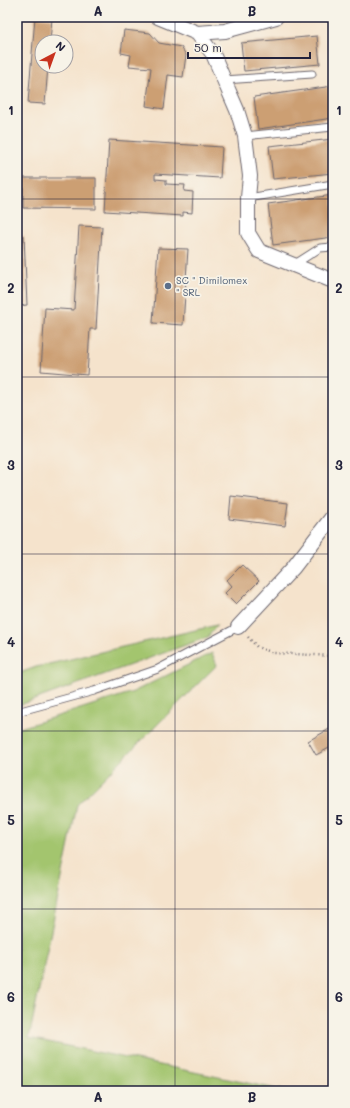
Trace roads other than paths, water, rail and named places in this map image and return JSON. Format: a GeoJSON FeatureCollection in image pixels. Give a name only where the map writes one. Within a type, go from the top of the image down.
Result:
{"type":"FeatureCollection","features":[{"type":"Feature","properties":{"kind":"street"},"geometry":{"type":"LineString","coordinates":[[158,17],[197,33],[225,31],[276,17]]}},
{"type":"Feature","properties":{"kind":"street"},"geometry":{"type":"LineString","coordinates":[[197,33],[213,54],[237,110],[245,136],[250,176],[248,198],[248,233],[259,251],[295,264],[333,281]]}},
{"type":"Feature","properties":{"kind":"street"},"geometry":{"type":"LineString","coordinates":[[238,627],[293,568],[333,516]]}},
{"type":"Feature","properties":{"kind":"lane"},"geometry":{"type":"LineString","coordinates":[[224,80],[312,74]]}},
{"type":"Feature","properties":{"kind":"lane"},"geometry":{"type":"LineString","coordinates":[[245,136],[333,127]]}},
{"type":"Feature","properties":{"kind":"lane"},"geometry":{"type":"LineString","coordinates":[[248,198],[333,184]]}},
{"type":"Feature","properties":{"kind":"lane"},"geometry":{"type":"LineString","coordinates":[[295,264],[320,248],[333,247]]}},
{"type":"Feature","properties":{"kind":"lane"},"geometry":{"type":"LineString","coordinates":[[17,712],[94,691],[158,669],[238,627]]}},
{"type":"Feature","properties":{"kind":"place","name":"SC \" Dimilomex \" SRL"},"geometry":{"type":"Point","coordinates":[168,286]}}]}
